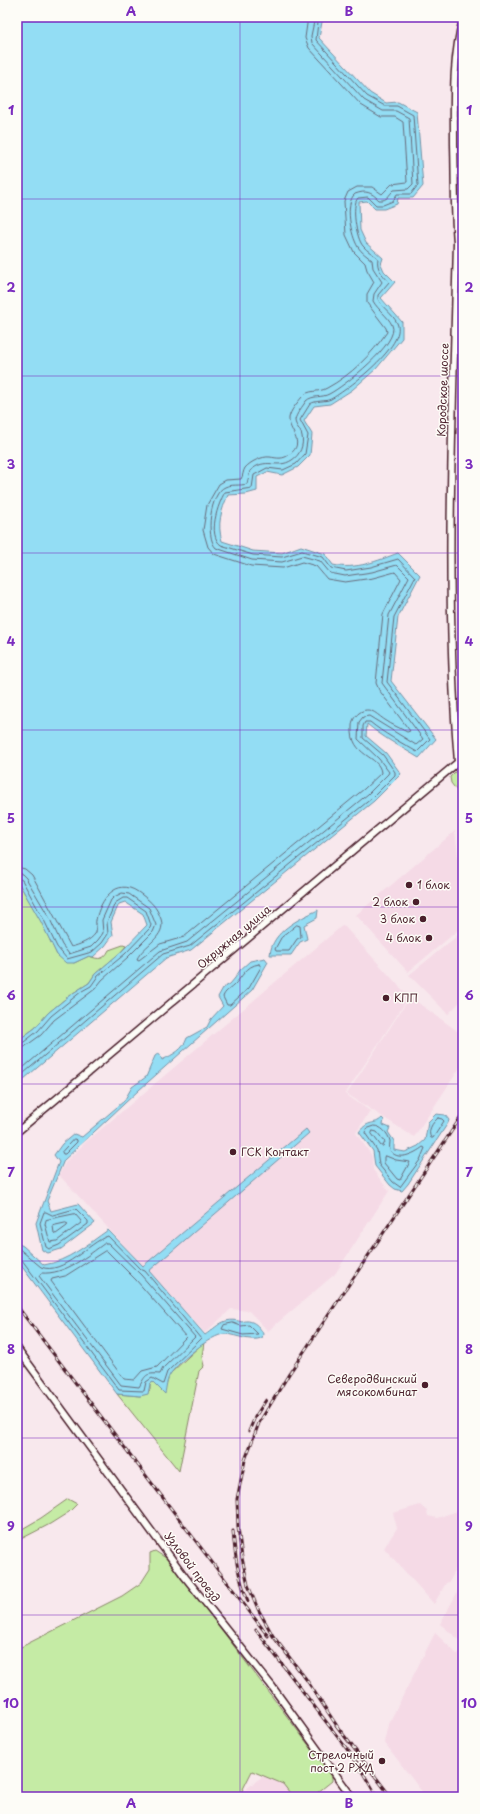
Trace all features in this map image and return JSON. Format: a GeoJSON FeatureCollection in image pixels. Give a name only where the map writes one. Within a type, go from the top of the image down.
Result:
{"type":"FeatureCollection","features":[{"type":"Feature","properties":{"kind":"main road","name":"Кородское шоссе"},"geometry":{"type":"LineString","coordinates":[[458,762],[453,699],[450,624],[451,476],[457,242],[453,113],[456,48],[463,19]]}},
{"type":"Feature","properties":{"kind":"main road","name":"Окружная улица"},"geometry":{"type":"LineString","coordinates":[[17,1132],[463,758]]}},
{"type":"Feature","properties":{"kind":"main road","name":"Узловой проезд"},"geometry":{"type":"LineString","coordinates":[[17,1348],[185,1577],[271,1684],[352,1797]]}},
{"type":"Feature","properties":{"kind":"shaded area"},"geometry":{"type":"Polygon","coordinates":[[[455,831],[462,889],[462,927],[408,972],[356,915],[455,831]]]}},
{"type":"Feature","properties":{"kind":"shaded area","name":"ГСК Контакт"},"geometry":{"type":"Polygon","coordinates":[[[343,925],[409,997],[345,1094],[370,1111],[356,1133],[372,1156],[373,1170],[389,1191],[335,1274],[268,1331],[249,1311],[231,1309],[205,1333],[59,1175],[66,1161],[87,1141],[343,925]]]}},
{"type":"Feature","properties":{"kind":"shaded area"},"geometry":{"type":"Polygon","coordinates":[[[462,932],[462,1000],[448,1014],[409,975],[462,932]]]}},
{"type":"Feature","properties":{"kind":"shaded area"},"geometry":{"type":"Polygon","coordinates":[[[410,997],[463,1035],[463,1063],[414,1137],[347,1094],[410,997]]]}},
{"type":"Feature","properties":{"kind":"shaded area"},"geometry":{"type":"Polygon","coordinates":[[[420,1505],[427,1511],[428,1516],[437,1518],[463,1509],[463,1557],[449,1582],[446,1583],[434,1604],[384,1548],[397,1528],[393,1513],[420,1505]]]}},
{"type":"Feature","properties":{"kind":"shaded area"},"geometry":{"type":"Polygon","coordinates":[[[463,1582],[463,1643],[440,1624],[463,1582]]]}},
{"type":"Feature","properties":{"kind":"shaded area"},"geometry":{"type":"Polygon","coordinates":[[[435,1633],[457,1654],[463,1650],[463,1797],[426,1797],[384,1742],[388,1725],[435,1633]]]}},
{"type":"Feature","properties":{"kind":"shaded area"},"geometry":{"type":"Polygon","coordinates":[[[286,1759],[316,1796],[235,1797],[286,1759]]]}},
{"type":"Feature","properties":{"kind":"green space"},"geometry":{"type":"Polygon","coordinates":[[[463,38],[463,234],[461,226],[457,132],[457,84],[463,38]]]}},
{"type":"Feature","properties":{"kind":"green space"},"geometry":{"type":"Polygon","coordinates":[[[463,251],[463,312],[459,311],[461,255],[463,251]]]}},
{"type":"Feature","properties":{"kind":"green space"},"geometry":{"type":"Polygon","coordinates":[[[463,764],[463,790],[458,792],[451,783],[450,777],[463,764]]]}},
{"type":"Feature","properties":{"kind":"green space"},"geometry":{"type":"Polygon","coordinates":[[[17,880],[41,921],[57,955],[74,963],[89,956],[101,958],[105,956],[109,950],[123,945],[126,946],[95,974],[89,983],[70,995],[48,1013],[35,1028],[17,1041],[17,880]]]}},
{"type":"Feature","properties":{"kind":"green space"},"geometry":{"type":"Polygon","coordinates":[[[204,1342],[202,1357],[204,1366],[199,1371],[179,1471],[117,1394],[140,1396],[150,1390],[150,1384],[153,1382],[157,1386],[204,1342]]]}},
{"type":"Feature","properties":{"kind":"green space"},"geometry":{"type":"Polygon","coordinates":[[[68,1499],[77,1504],[69,1512],[50,1524],[17,1541],[17,1532],[41,1518],[68,1499]]]}},
{"type":"Feature","properties":{"kind":"green space"},"geometry":{"type":"Polygon","coordinates":[[[155,1551],[169,1560],[332,1776],[332,1781],[312,1797],[293,1797],[283,1784],[252,1771],[240,1795],[237,1797],[17,1797],[17,1649],[122,1596],[141,1583],[150,1569],[150,1553],[155,1551]]]}},
{"type":"Feature","properties":{"kind":"water"},"geometry":{"type":"Polygon","coordinates":[[[17,17],[325,17],[322,22],[319,38],[370,93],[386,103],[398,102],[417,112],[423,186],[413,198],[398,198],[397,204],[384,209],[375,209],[367,201],[359,202],[360,230],[366,243],[383,258],[381,264],[384,271],[395,282],[381,298],[402,322],[402,338],[376,369],[352,390],[330,404],[314,406],[304,421],[312,434],[310,455],[298,467],[282,475],[267,472],[257,477],[257,491],[246,494],[228,495],[223,507],[220,529],[222,541],[253,551],[282,553],[301,546],[325,554],[333,565],[358,566],[398,553],[420,575],[398,617],[391,681],[436,739],[419,758],[385,738],[367,724],[366,736],[386,753],[401,774],[374,801],[191,950],[166,958],[17,1085],[17,1041],[35,1028],[48,1013],[70,995],[89,983],[95,974],[122,951],[147,925],[143,914],[125,902],[119,904],[111,922],[113,935],[105,946],[93,957],[89,956],[74,963],[66,963],[57,955],[41,922],[17,880],[17,17]]]}},
{"type":"Feature","properties":{"kind":"water"},"geometry":{"type":"Polygon","coordinates":[[[318,910],[317,918],[304,925],[307,939],[300,942],[291,955],[270,955],[276,939],[281,933],[303,917],[318,910]]]}},
{"type":"Feature","properties":{"kind":"water"},"geometry":{"type":"Polygon","coordinates":[[[265,958],[268,962],[252,990],[139,1090],[64,1160],[47,1201],[51,1211],[78,1204],[95,1223],[61,1249],[48,1253],[42,1250],[36,1223],[59,1162],[54,1155],[62,1144],[74,1134],[82,1137],[124,1101],[132,1087],[146,1077],[155,1056],[159,1053],[162,1060],[170,1056],[183,1046],[187,1038],[207,1027],[211,1019],[223,1006],[218,997],[223,988],[230,984],[240,970],[250,961],[265,958]]]}},
{"type":"Feature","properties":{"kind":"water"},"geometry":{"type":"Polygon","coordinates":[[[436,1114],[445,1115],[449,1120],[448,1123],[408,1184],[402,1191],[395,1189],[375,1166],[373,1151],[359,1132],[366,1125],[376,1122],[382,1118],[384,1120],[383,1125],[390,1128],[388,1132],[394,1141],[394,1150],[405,1152],[418,1146],[425,1140],[428,1122],[436,1114]]]}},
{"type":"Feature","properties":{"kind":"water"},"geometry":{"type":"Polygon","coordinates":[[[306,1129],[309,1133],[149,1271],[205,1335],[226,1321],[236,1320],[242,1322],[249,1321],[255,1324],[260,1328],[263,1334],[262,1338],[248,1339],[225,1334],[219,1335],[196,1349],[175,1368],[167,1383],[165,1394],[153,1382],[150,1384],[148,1394],[140,1396],[117,1394],[17,1260],[17,1243],[23,1246],[44,1265],[70,1256],[108,1230],[143,1266],[306,1129]]]}},
{"type":"Feature","properties":{"kind":"railway"},"geometry":{"type":"LineString","coordinates":[[339,1729],[306,1679],[273,1636],[258,1609],[248,1585],[242,1558],[238,1527],[237,1499],[245,1460],[259,1423],[289,1374],[463,1114]]}},
{"type":"Feature","properties":{"kind":"railway"},"geometry":{"type":"LineString","coordinates":[[17,1306],[268,1636]]}},
{"type":"Feature","properties":{"kind":"railway"},"geometry":{"type":"LineString","coordinates":[[249,1431],[255,1417],[266,1400]]}},
{"type":"Feature","properties":{"kind":"railway"},"geometry":{"type":"LineString","coordinates":[[233,1531],[238,1566],[248,1601]]}},
{"type":"Feature","properties":{"kind":"railway"},"geometry":{"type":"LineString","coordinates":[[256,1630],[356,1761],[377,1797]]}},
{"type":"Feature","properties":{"kind":"railway"},"geometry":{"type":"LineString","coordinates":[[336,1725],[391,1797]]}},
{"type":"Feature","properties":{"kind":"place","name":"1 блок"},"geometry":{"type":"Point","coordinates":[409,885]}},
{"type":"Feature","properties":{"kind":"place","name":"2 блок"},"geometry":{"type":"Point","coordinates":[416,902]}},
{"type":"Feature","properties":{"kind":"place","name":"3 блок"},"geometry":{"type":"Point","coordinates":[423,919]}},
{"type":"Feature","properties":{"kind":"place","name":"4 блок"},"geometry":{"type":"Point","coordinates":[429,938]}},
{"type":"Feature","properties":{"kind":"place","name":"КПП"},"geometry":{"type":"Point","coordinates":[386,998]}},
{"type":"Feature","properties":{"kind":"place","name":"ГСК Контакт"},"geometry":{"type":"Point","coordinates":[233,1152]}},
{"type":"Feature","properties":{"kind":"place","name":"Северодвинский мясокомбинат"},"geometry":{"type":"Point","coordinates":[425,1385]}},
{"type":"Feature","properties":{"kind":"place","name":"Стрелочный пост 2 РЖД"},"geometry":{"type":"Point","coordinates":[382,1761]}}]}
